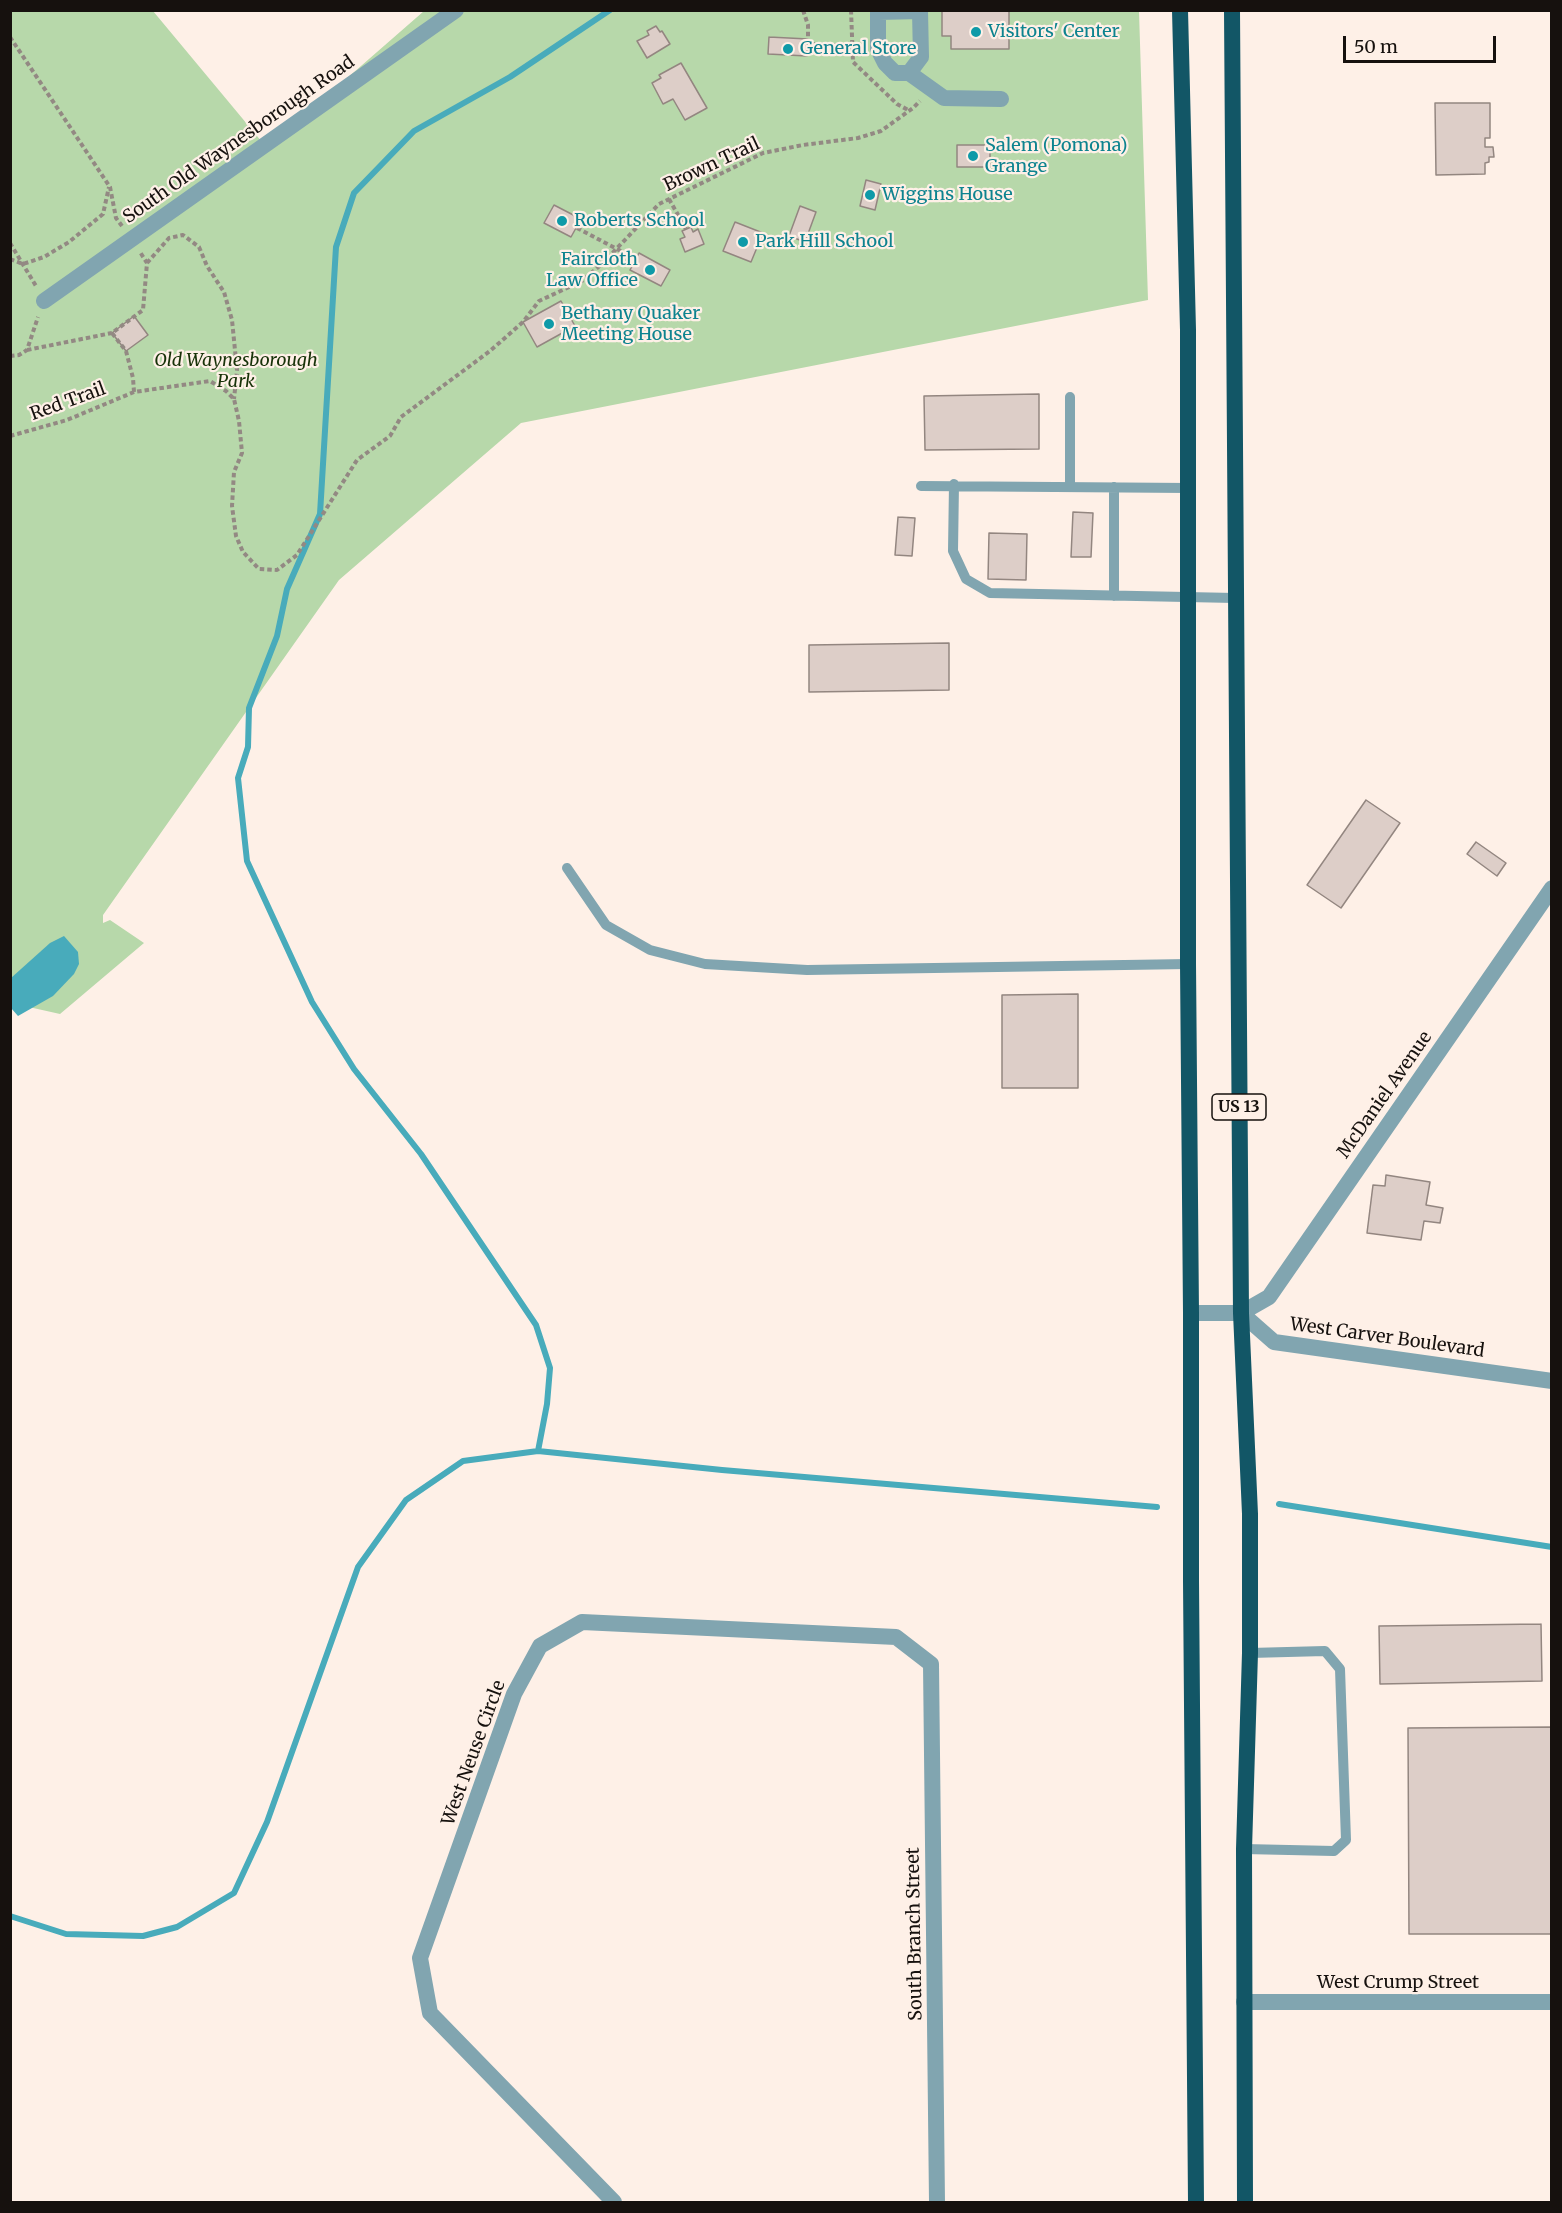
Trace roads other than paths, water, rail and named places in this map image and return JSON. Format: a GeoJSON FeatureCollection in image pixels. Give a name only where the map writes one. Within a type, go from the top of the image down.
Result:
{"type":"FeatureCollection","features":[{"type":"Feature","properties":{"kind":"highway","name":"US 13"},"geometry":{"type":"LineString","coordinates":[[1180,10],[1188,330],[1189,488],[1186,597],[1196,2202]]}},
{"type":"Feature","properties":{"kind":"highway","name":"US 13"},"geometry":{"type":"LineString","coordinates":[[1232,10],[1241,1313],[1250,1514],[1250,1653],[1244,1849],[1245,2202]]}},
{"type":"Feature","properties":{"kind":"street","name":"South Old Waynesborough Road"},"geometry":{"type":"LineString","coordinates":[[44,301],[456,10]]}},
{"type":"Feature","properties":{"kind":"street"},"geometry":{"type":"LineString","coordinates":[[909,73],[921,57],[920,11],[878,11],[878,49],[885,63],[895,74],[909,73],[944,98],[1001,99]]}},
{"type":"Feature","properties":{"kind":"street","name":"McDaniel Avenue"},"geometry":{"type":"LineString","coordinates":[[1241,1313],[1269,1297],[1551,888]]}},
{"type":"Feature","properties":{"kind":"street"},"geometry":{"type":"LineString","coordinates":[[1191,1313],[1241,1313]]}},
{"type":"Feature","properties":{"kind":"street","name":"West Carver Boulevard"},"geometry":{"type":"LineString","coordinates":[[1241,1313],[1274,1342],[1551,1381]]}},
{"type":"Feature","properties":{"kind":"street","name":"West Neuse Circle"},"geometry":{"type":"LineString","coordinates":[[614,2202],[430,2013],[420,1958],[514,1694],[540,1646],[582,1622],[803,1632],[896,1637],[931,1664]]}},
{"type":"Feature","properties":{"kind":"street","name":"South Branch Street"},"geometry":{"type":"LineString","coordinates":[[931,1664],[937,2202]]}},
{"type":"Feature","properties":{"kind":"street","name":"West Crump Street"},"geometry":{"type":"LineString","coordinates":[[1244,2002],[1551,2002]]}},
{"type":"Feature","properties":{"kind":"lane"},"geometry":{"type":"LineString","coordinates":[[1070,397],[1070,485]]}},
{"type":"Feature","properties":{"kind":"lane"},"geometry":{"type":"LineString","coordinates":[[921,486],[954,484],[1189,488]]}},
{"type":"Feature","properties":{"kind":"lane"},"geometry":{"type":"LineString","coordinates":[[954,484],[953,551],[966,579],[990,593],[1235,598]]}},
{"type":"Feature","properties":{"kind":"lane"},"geometry":{"type":"LineString","coordinates":[[1114,487],[1114,596]]}},
{"type":"Feature","properties":{"kind":"lane"},"geometry":{"type":"LineString","coordinates":[[567,868],[606,925],[650,950],[705,964],[807,970],[1188,964]]}},
{"type":"Feature","properties":{"kind":"lane"},"geometry":{"type":"LineString","coordinates":[[1244,1849],[1334,1851],[1346,1840],[1340,1669],[1325,1651],[1250,1653]]}},
{"type":"Feature","properties":{"kind":"water"},"geometry":{"type":"Polygon","coordinates":[[[64,936],[78,952],[79,964],[74,974],[53,996],[18,1016],[11,1008],[11,978],[50,943],[64,936]]]}},
{"type":"Feature","properties":{"kind":"waterway"},"geometry":{"type":"LineString","coordinates":[[538,1451],[547,1404],[550,1368],[536,1325],[421,1154],[354,1069],[312,1002],[247,861],[238,778],[248,747],[249,708],[277,636],[287,589],[320,514],[336,247],[354,193],[414,131],[510,77],[610,10]]}},
{"type":"Feature","properties":{"kind":"waterway"},"geometry":{"type":"LineString","coordinates":[[10,1916],[66,1934],[143,1936],[177,1927],[234,1893],[267,1822],[358,1567],[406,1500],[463,1461],[538,1451],[722,1470],[1157,1507]]}},
{"type":"Feature","properties":{"kind":"waterway"},"geometry":{"type":"LineString","coordinates":[[1279,1504],[1552,1547]]}},
{"type":"Feature","properties":{"kind":"place","name":"Visitors' Center"},"geometry":{"type":"Point","coordinates":[976,32]}},
{"type":"Feature","properties":{"kind":"place","name":"General Store"},"geometry":{"type":"Point","coordinates":[788,49]}},
{"type":"Feature","properties":{"kind":"place","name":"Salem (Pomona) Grange"},"geometry":{"type":"Point","coordinates":[973,156]}},
{"type":"Feature","properties":{"kind":"place","name":"Wiggins House"},"geometry":{"type":"Point","coordinates":[870,195]}},
{"type":"Feature","properties":{"kind":"place","name":"Roberts School"},"geometry":{"type":"Point","coordinates":[562,221]}},
{"type":"Feature","properties":{"kind":"place","name":"Park Hill School"},"geometry":{"type":"Point","coordinates":[743,242]}},
{"type":"Feature","properties":{"kind":"place","name":"Faircloth Law Office"},"geometry":{"type":"Point","coordinates":[650,270]}},
{"type":"Feature","properties":{"kind":"place","name":"Bethany Quaker Meeting House"},"geometry":{"type":"Point","coordinates":[549,324]}},
{"type":"Feature","properties":{"kind":"park label","name":"Old Waynesborough Park"},"geometry":{"type":"Point","coordinates":[236,371]}}]}
